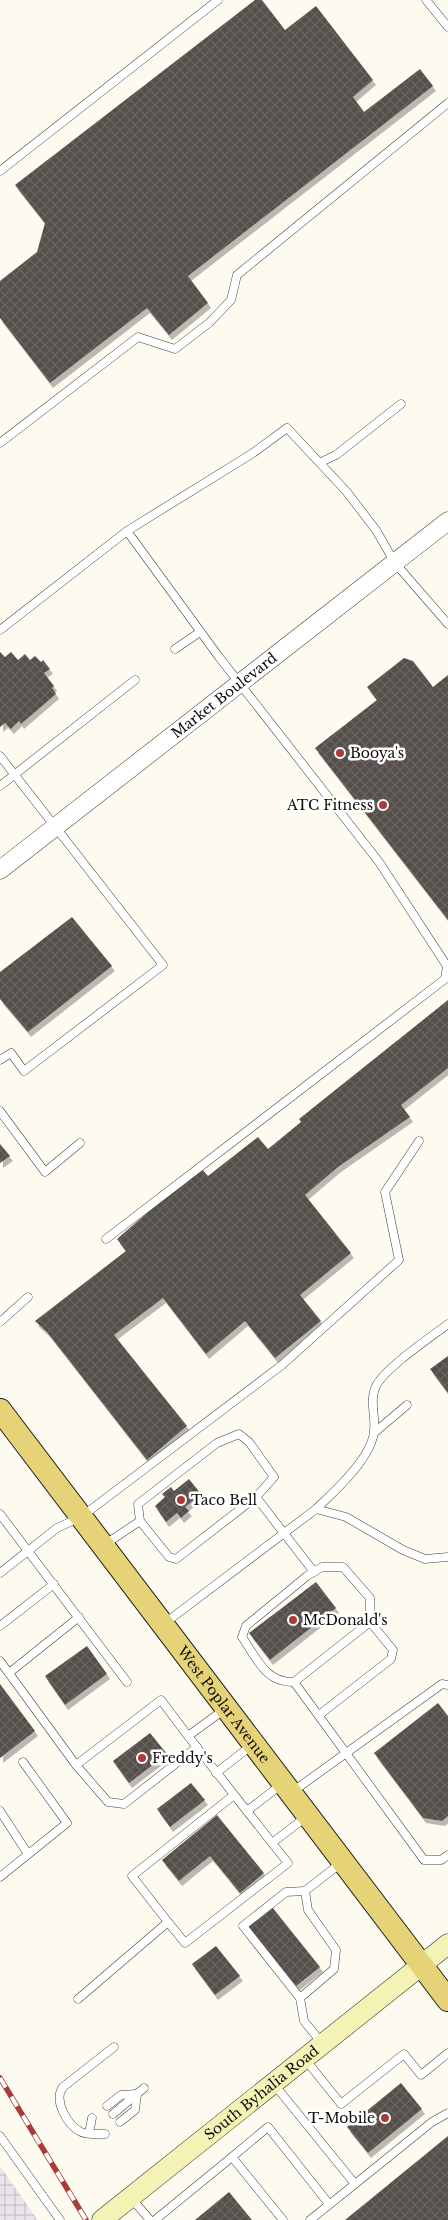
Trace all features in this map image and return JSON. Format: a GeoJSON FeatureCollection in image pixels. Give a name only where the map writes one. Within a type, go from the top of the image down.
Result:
{"type":"FeatureCollection","features":[{"type":"Feature","properties":{"kind":"main road","name":"West Poplar Avenue"},"geometry":{"type":"LineString","coordinates":[[0,1410],[448,2000]]}},
{"type":"Feature","properties":{"kind":"main road","name":"South Byhalia Road"},"geometry":{"type":"LineString","coordinates":[[102,2220],[322,2042],[448,1944]]}},
{"type":"Feature","properties":{"kind":"street","name":"Market Boulevard"},"geometry":{"type":"LineString","coordinates":[[0,870],[448,522]]}},
{"type":"Feature","properties":{"kind":"lane"},"geometry":{"type":"LineString","coordinates":[[0,171],[218,0]]}},
{"type":"Feature","properties":{"kind":"lane"},"geometry":{"type":"LineString","coordinates":[[426,0],[448,27]]}},
{"type":"Feature","properties":{"kind":"lane"},"geometry":{"type":"LineString","coordinates":[[0,443],[138,337],[175,349],[208,323],[231,300],[237,275],[448,103]]}},
{"type":"Feature","properties":{"kind":"lane"},"geometry":{"type":"LineString","coordinates":[[321,462],[336,455],[401,404]]}},
{"type":"Feature","properties":{"kind":"lane"},"geometry":{"type":"LineString","coordinates":[[0,630],[127,531],[253,453],[287,428],[321,462],[361,509],[395,563],[448,624]]}},
{"type":"Feature","properties":{"kind":"lane"},"geometry":{"type":"LineString","coordinates":[[106,1239],[445,978],[447,966],[379,862],[200,632],[127,531]]}},
{"type":"Feature","properties":{"kind":"lane"},"geometry":{"type":"LineString","coordinates":[[175,649],[200,632]]}},
{"type":"Feature","properties":{"kind":"lane"},"geometry":{"type":"LineString","coordinates":[[0,786],[135,680]]}},
{"type":"Feature","properties":{"kind":"lane"},"geometry":{"type":"LineString","coordinates":[[0,756],[162,965],[24,1071],[11,1053],[0,1060]]}},
{"type":"Feature","properties":{"kind":"lane"},"geometry":{"type":"LineString","coordinates":[[0,1111],[45,1172],[80,1143]]}},
{"type":"Feature","properties":{"kind":"lane"},"geometry":{"type":"LineString","coordinates":[[0,1573],[57,1528],[81,1517],[282,1365],[399,1260],[385,1192],[419,1141]]}},
{"type":"Feature","properties":{"kind":"lane"},"geometry":{"type":"LineString","coordinates":[[0,1322],[28,1297]]}},
{"type":"Feature","properties":{"kind":"lane"},"geometry":{"type":"LineString","coordinates":[[374,1433],[373,1402],[376,1386],[405,1358],[448,1324]]}},
{"type":"Feature","properties":{"kind":"lane"},"geometry":{"type":"LineString","coordinates":[[163,1624],[316,1509],[347,1481],[363,1457],[374,1433],[407,1405]]}},
{"type":"Feature","properties":{"kind":"lane"},"geometry":{"type":"LineString","coordinates":[[238,1434],[249,1442],[274,1477],[256,1497],[176,1559],[169,1557],[140,1521],[138,1504],[217,1443],[238,1434]]}},
{"type":"Feature","properties":{"kind":"lane"},"geometry":{"type":"LineString","coordinates":[[256,1497],[314,1572]]}},
{"type":"Feature","properties":{"kind":"lane"},"geometry":{"type":"LineString","coordinates":[[316,1509],[346,1517],[404,1550],[425,1559],[448,1557]]}},
{"type":"Feature","properties":{"kind":"lane"},"geometry":{"type":"LineString","coordinates":[[0,1514],[127,1682]]}},
{"type":"Feature","properties":{"kind":"lane"},"geometry":{"type":"LineString","coordinates":[[103,1545],[140,1521]]}},
{"type":"Feature","properties":{"kind":"lane"},"geometry":{"type":"LineString","coordinates":[[319,1715],[391,1659],[393,1650],[370,1622],[370,1598],[343,1567],[322,1567],[246,1626],[242,1637],[271,1677],[282,1682],[294,1682],[370,1622]]}},
{"type":"Feature","properties":{"kind":"lane"},"geometry":{"type":"LineString","coordinates":[[0,1626],[54,1584]]}},
{"type":"Feature","properties":{"kind":"lane"},"geometry":{"type":"LineString","coordinates":[[9,1673],[79,1617]]}},
{"type":"Feature","properties":{"kind":"lane"},"geometry":{"type":"LineString","coordinates":[[0,1661],[76,1765],[108,1802],[124,1804],[197,1747]]}},
{"type":"Feature","properties":{"kind":"lane"},"geometry":{"type":"LineString","coordinates":[[294,1682],[424,1860],[441,1860],[448,1855]]}},
{"type":"Feature","properties":{"kind":"lane"},"geometry":{"type":"LineString","coordinates":[[247,1811],[346,1753],[442,1684],[448,1685]]}},
{"type":"Feature","properties":{"kind":"lane"},"geometry":{"type":"LineString","coordinates":[[76,1765],[161,1700],[288,1863],[186,1943],[132,1876],[234,1795]]}},
{"type":"Feature","properties":{"kind":"lane"},"geometry":{"type":"LineString","coordinates":[[188,1736],[226,1708]]}},
{"type":"Feature","properties":{"kind":"lane"},"geometry":{"type":"LineString","coordinates":[[216,1773],[254,1744]]}},
{"type":"Feature","properties":{"kind":"lane"},"geometry":{"type":"LineString","coordinates":[[0,1877],[67,1823],[22,1762]]}},
{"type":"Feature","properties":{"kind":"lane"},"geometry":{"type":"LineString","coordinates":[[0,1811],[28,1854]]}},
{"type":"Feature","properties":{"kind":"lane"},"geometry":{"type":"LineString","coordinates":[[272,1843],[308,1816]]}},
{"type":"Feature","properties":{"kind":"lane"},"geometry":{"type":"LineString","coordinates":[[322,2042],[304,2021],[300,1998],[243,1926],[286,1892],[305,1891],[343,1862]]}},
{"type":"Feature","properties":{"kind":"lane"},"geometry":{"type":"LineString","coordinates":[[300,1998],[334,1970],[336,1950],[308,1910],[305,1891]]}},
{"type":"Feature","properties":{"kind":"lane"},"geometry":{"type":"LineString","coordinates":[[78,1999],[168,1922]]}},
{"type":"Feature","properties":{"kind":"lane"},"geometry":{"type":"LineString","coordinates":[[105,2134],[83,2134],[77,2129],[64,2114],[60,2103],[60,2091],[114,2047]]}},
{"type":"Feature","properties":{"kind":"lane"},"geometry":{"type":"LineString","coordinates":[[304,2057],[340,2104],[404,2054],[421,2075],[448,2053]]}},
{"type":"Feature","properties":{"kind":"lane"},"geometry":{"type":"LineString","coordinates":[[272,2082],[355,2184]]}},
{"type":"Feature","properties":{"kind":"lane"},"geometry":{"type":"LineString","coordinates":[[113,2114],[144,2088]]}},
{"type":"Feature","properties":{"kind":"lane"},"geometry":{"type":"LineString","coordinates":[[107,2106],[121,2094],[137,2094]]}},
{"type":"Feature","properties":{"kind":"lane"},"geometry":{"type":"LineString","coordinates":[[120,2122],[135,2110],[137,2094]]}},
{"type":"Feature","properties":{"kind":"lane"},"geometry":{"type":"LineString","coordinates":[[310,2220],[432,2122],[448,2113]]}},
{"type":"Feature","properties":{"kind":"lane"},"geometry":{"type":"LineString","coordinates":[[90,2133],[92,2118]]}},
{"type":"Feature","properties":{"kind":"lane"},"geometry":{"type":"LineString","coordinates":[[90,2133],[99,2126]]}},
{"type":"Feature","properties":{"kind":"lane"},"geometry":{"type":"LineString","coordinates":[[155,2220],[268,2127],[330,2204]]}},
{"type":"Feature","properties":{"kind":"lane"},"geometry":{"type":"LineString","coordinates":[[0,2136],[60,2220]]}},
{"type":"Feature","properties":{"kind":"lane"},"geometry":{"type":"LineString","coordinates":[[232,2157],[283,2220]]}},
{"type":"Feature","properties":{"kind":"lane"},"geometry":{"type":"LineString","coordinates":[[130,2196],[150,2220]]}},
{"type":"Feature","properties":{"kind":"shaded area"},"geometry":{"type":"Polygon","coordinates":[[[0,2166],[37,2219],[37,2220],[0,2220],[0,2166]]]}},
{"type":"Feature","properties":{"kind":"building"},"geometry":{"type":"Polygon","coordinates":[[[255,0],[262,0],[285,30],[316,6],[373,80],[353,97],[364,112],[420,69],[433,86],[188,276],[208,303],[169,335],[147,308],[50,383],[0,318],[0,281],[37,252],[45,223],[15,185],[255,0]]]}},
{"type":"Feature","properties":{"kind":"building"},"geometry":{"type":"Polygon","coordinates":[[[0,652],[5,657],[11,652],[18,660],[25,654],[30,660],[35,656],[41,662],[43,660],[50,669],[44,673],[54,686],[52,688],[56,694],[21,724],[19,721],[11,729],[5,723],[0,727],[0,652]]]}},
{"type":"Feature","properties":{"kind":"building"},"geometry":{"type":"Polygon","coordinates":[[[404,658],[413,661],[433,687],[448,675],[448,920],[315,748],[377,700],[367,687],[404,658]]]}},
{"type":"Feature","properties":{"kind":"building"},"geometry":{"type":"Polygon","coordinates":[[[72,917],[112,966],[28,1032],[0,999],[0,972],[72,917]]]}},
{"type":"Feature","properties":{"kind":"building"},"geometry":{"type":"Polygon","coordinates":[[[448,1000],[448,1068],[401,1105],[410,1117],[338,1167],[305,1195],[351,1253],[300,1295],[321,1321],[275,1358],[245,1321],[206,1354],[163,1298],[114,1335],[187,1426],[147,1460],[47,1332],[35,1321],[126,1251],[117,1239],[200,1167],[208,1176],[258,1137],[268,1149],[301,1122],[299,1119],[448,1000]]]}},
{"type":"Feature","properties":{"kind":"building"},"geometry":{"type":"Polygon","coordinates":[[[0,1144],[10,1156],[0,1163],[0,1144]]]}},
{"type":"Feature","properties":{"kind":"building"},"geometry":{"type":"Polygon","coordinates":[[[448,1356],[448,1393],[430,1369],[448,1356]]]}},
{"type":"Feature","properties":{"kind":"building"},"geometry":{"type":"Polygon","coordinates":[[[189,1479],[201,1494],[185,1507],[189,1511],[181,1518],[177,1513],[166,1522],[155,1506],[165,1497],[162,1494],[171,1487],[174,1491],[189,1479]]]}},
{"type":"Feature","properties":{"kind":"building","name":"McDonald's"},"geometry":{"type":"Polygon","coordinates":[[[316,1582],[336,1608],[270,1660],[249,1633],[316,1582]]]}},
{"type":"Feature","properties":{"kind":"building"},"geometry":{"type":"Polygon","coordinates":[[[87,1646],[107,1674],[65,1705],[45,1676],[87,1646]]]}},
{"type":"Feature","properties":{"kind":"building"},"geometry":{"type":"Polygon","coordinates":[[[0,1684],[35,1731],[0,1758],[0,1684]]]}},
{"type":"Feature","properties":{"kind":"building"},"geometry":{"type":"Polygon","coordinates":[[[438,1703],[448,1716],[448,1816],[442,1821],[423,1818],[374,1753],[438,1703]]]}},
{"type":"Feature","properties":{"kind":"building"},"geometry":{"type":"Polygon","coordinates":[[[150,1733],[167,1754],[129,1783],[113,1761],[150,1733]]]}},
{"type":"Feature","properties":{"kind":"building"},"geometry":{"type":"Polygon","coordinates":[[[191,1783],[205,1800],[170,1827],[157,1809],[191,1783]]]}},
{"type":"Feature","properties":{"kind":"building"},"geometry":{"type":"Polygon","coordinates":[[[217,1815],[264,1873],[240,1893],[210,1856],[179,1881],[162,1860],[217,1815]]]}},
{"type":"Feature","properties":{"kind":"building"},"geometry":{"type":"Polygon","coordinates":[[[272,1907],[320,1967],[296,1986],[248,1926],[272,1907]]]}},
{"type":"Feature","properties":{"kind":"building"},"geometry":{"type":"Polygon","coordinates":[[[216,1946],[240,1976],[215,1995],[192,1964],[216,1946]]]}},
{"type":"Feature","properties":{"kind":"building","name":"T-Mobile"},"geometry":{"type":"Polygon","coordinates":[[[401,2083],[422,2109],[368,2153],[347,2127],[401,2083]]]}},
{"type":"Feature","properties":{"kind":"building"},"geometry":{"type":"Polygon","coordinates":[[[448,2136],[448,2220],[345,2220],[448,2136]]]}},
{"type":"Feature","properties":{"kind":"building"},"geometry":{"type":"Polygon","coordinates":[[[229,2192],[252,2220],[195,2220],[229,2192]]]}},
{"type":"Feature","properties":{"kind":"railway"},"geometry":{"type":"LineString","coordinates":[[0,2078],[86,2220]]}},
{"type":"Feature","properties":{"kind":"place","name":"Booya's"},"geometry":{"type":"Point","coordinates":[340,753]}},
{"type":"Feature","properties":{"kind":"place","name":"ATC Fitness"},"geometry":{"type":"Point","coordinates":[383,805]}},
{"type":"Feature","properties":{"kind":"place","name":"Taco Bell"},"geometry":{"type":"Point","coordinates":[181,1500]}},
{"type":"Feature","properties":{"kind":"place","name":"McDonald's"},"geometry":{"type":"Point","coordinates":[293,1620]}},
{"type":"Feature","properties":{"kind":"place","name":"Freddy's"},"geometry":{"type":"Point","coordinates":[142,1758]}},
{"type":"Feature","properties":{"kind":"place","name":"T-Mobile"},"geometry":{"type":"Point","coordinates":[385,2118]}}]}
